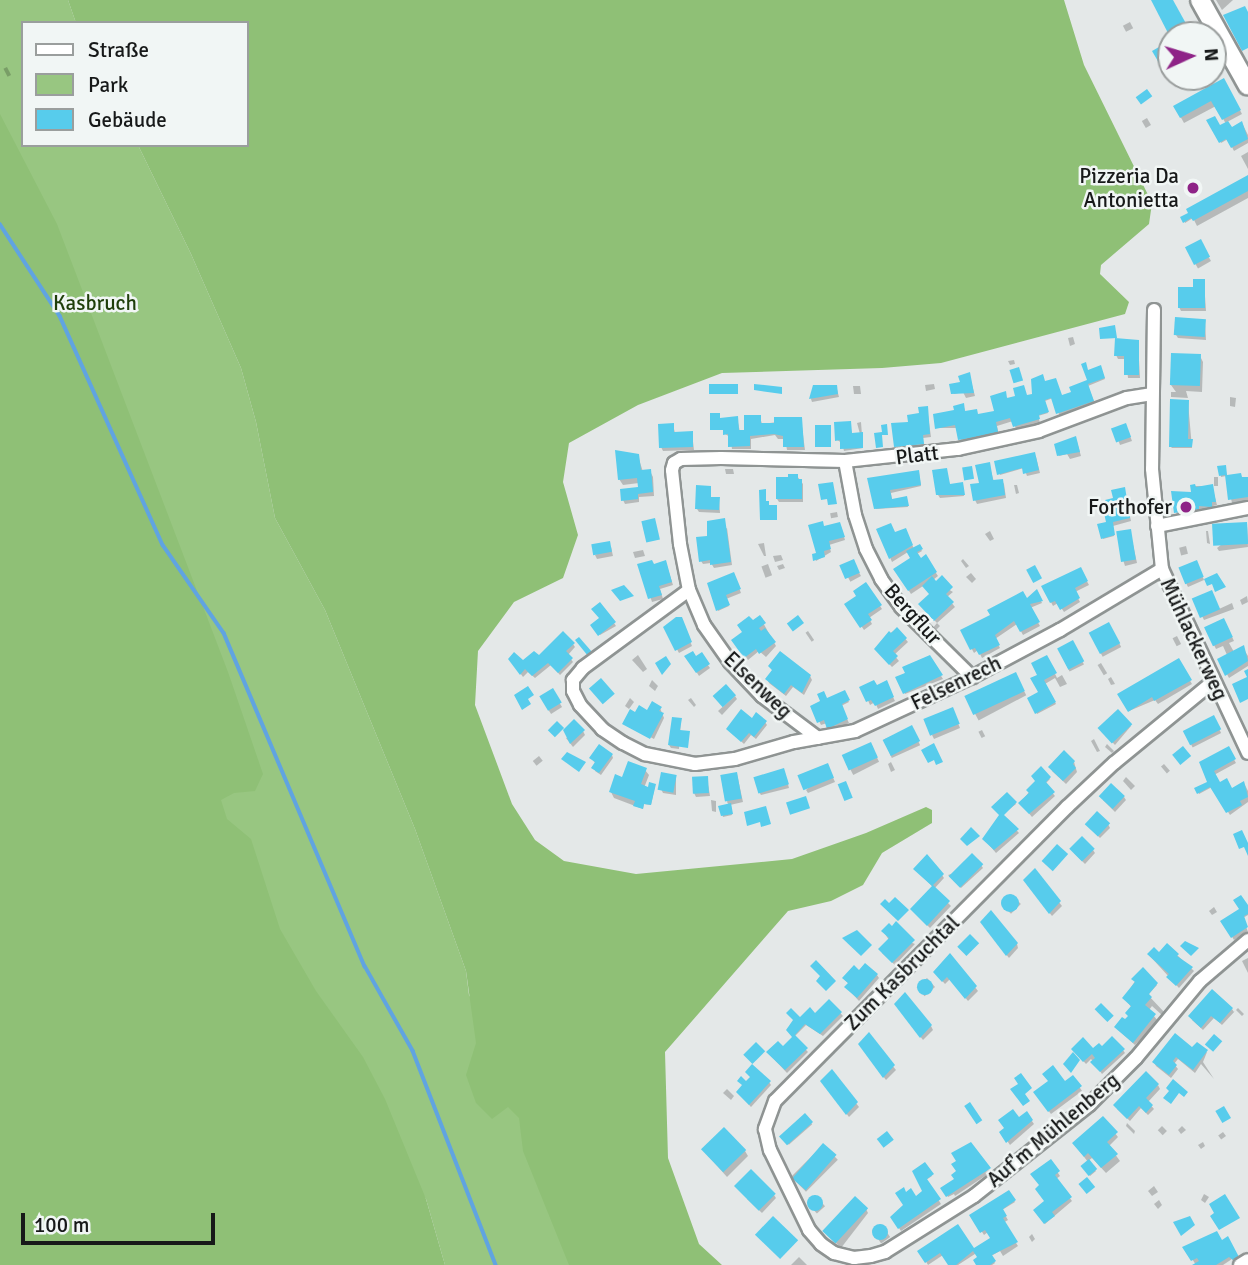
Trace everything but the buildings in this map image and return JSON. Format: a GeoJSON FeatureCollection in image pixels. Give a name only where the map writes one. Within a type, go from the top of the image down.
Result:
{"type":"FeatureCollection","features":[{"type":"Feature","properties":{"kind":"street"},"geometry":{"type":"LineString","coordinates":[[1199,0],[1248,86]]}},
{"type":"Feature","properties":{"kind":"street","name":"Mühlackerweg"},"geometry":{"type":"LineString","coordinates":[[1154,310],[1151,394],[1157,526],[1162,569],[1248,753]]}},
{"type":"Feature","properties":{"kind":"street","name":"Platt"},"geometry":{"type":"LineString","coordinates":[[674,463],[681,459],[720,458],[845,461],[933,453],[1040,431],[1127,398],[1151,394]]}},
{"type":"Feature","properties":{"kind":"street","name":"Bergflur"},"geometry":{"type":"LineString","coordinates":[[845,461],[855,515],[866,549],[881,579],[901,607],[972,677]]}},
{"type":"Feature","properties":{"kind":"street","name":"Elsenweg"},"geometry":{"type":"LineString","coordinates":[[674,463],[672,470],[680,544],[689,590],[704,625],[730,662],[762,696],[818,738]]}},
{"type":"Feature","properties":{"kind":"street"},"geometry":{"type":"LineString","coordinates":[[1157,526],[1248,508]]}},
{"type":"Feature","properties":{"kind":"street","name":"Felsenrech"},"geometry":{"type":"LineString","coordinates":[[689,590],[583,668],[573,680],[573,691],[580,705],[602,729],[645,754],[695,764],[735,760],[794,742],[855,731],[972,677],[1060,630],[1162,569]]}},
{"type":"Feature","properties":{"kind":"street","name":"Zum Kasbruchtal"},"geometry":{"type":"LineString","coordinates":[[901,1242],[885,1252],[854,1258],[834,1253],[821,1244],[795,1206],[770,1150],[765,1129],[775,1101],[1067,807],[1114,763],[1214,681]]}},
{"type":"Feature","properties":{"kind":"street","name":"Auf'm Mühlenberg"},"geometry":{"type":"LineString","coordinates":[[901,1242],[974,1196],[1089,1105],[1130,1065],[1200,981],[1248,940]]}},
{"type":"Feature","properties":{"kind":"street"},"geometry":{"type":"LineString","coordinates":[[1240,1265],[1248,1260]]}},
{"type":"Feature","properties":{"kind":"green space","name":"Kasbruch"},"geometry":{"type":"Polygon","coordinates":[[[0,0],[68,0],[75,21],[21,21],[21,147],[139,147],[191,254],[241,368],[256,422],[275,518],[325,610],[415,829],[466,971],[469,995],[617,1265],[445,1265],[426,1199],[282,982],[0,345],[0,0]]]}},
{"type":"Feature","properties":{"kind":"green space"},"geometry":{"type":"Polygon","coordinates":[[[68,0],[1064,0],[1084,65],[1152,203],[1149,224],[1101,265],[1100,274],[1129,302],[1125,314],[941,363],[882,368],[722,373],[638,405],[569,443],[563,482],[578,535],[563,578],[514,602],[478,651],[475,705],[512,804],[535,840],[564,861],[636,874],[792,859],[866,833],[926,807],[932,810],[932,823],[882,853],[863,885],[831,901],[788,911],[665,1052],[668,1158],[699,1244],[722,1265],[569,1265],[523,1151],[519,1118],[508,1107],[492,1119],[476,1103],[466,1075],[476,1043],[466,971],[415,829],[325,610],[275,518],[256,422],[241,368],[191,254],[139,147],[248,147],[248,21],[75,21],[68,0]]]}},
{"type":"Feature","properties":{"kind":"green space"},"geometry":{"type":"Polygon","coordinates":[[[0,114],[57,224],[228,672],[263,774],[255,791],[234,793],[221,800],[227,819],[251,839],[280,929],[316,991],[363,1057],[385,1099],[426,1199],[445,1265],[0,1265],[0,114]]]}},
{"type":"Feature","properties":{"kind":"waterway"},"geometry":{"type":"LineString","coordinates":[[0,224],[60,316],[163,545],[224,633],[365,966],[413,1051],[496,1265]]}},
{"type":"Feature","properties":{"kind":"place","name":"Pizzeria Da Antonietta"},"geometry":{"type":"Point","coordinates":[1193,188]}},
{"type":"Feature","properties":{"kind":"place","name":"Forthofer"},"geometry":{"type":"Point","coordinates":[1186,507]}}]}
